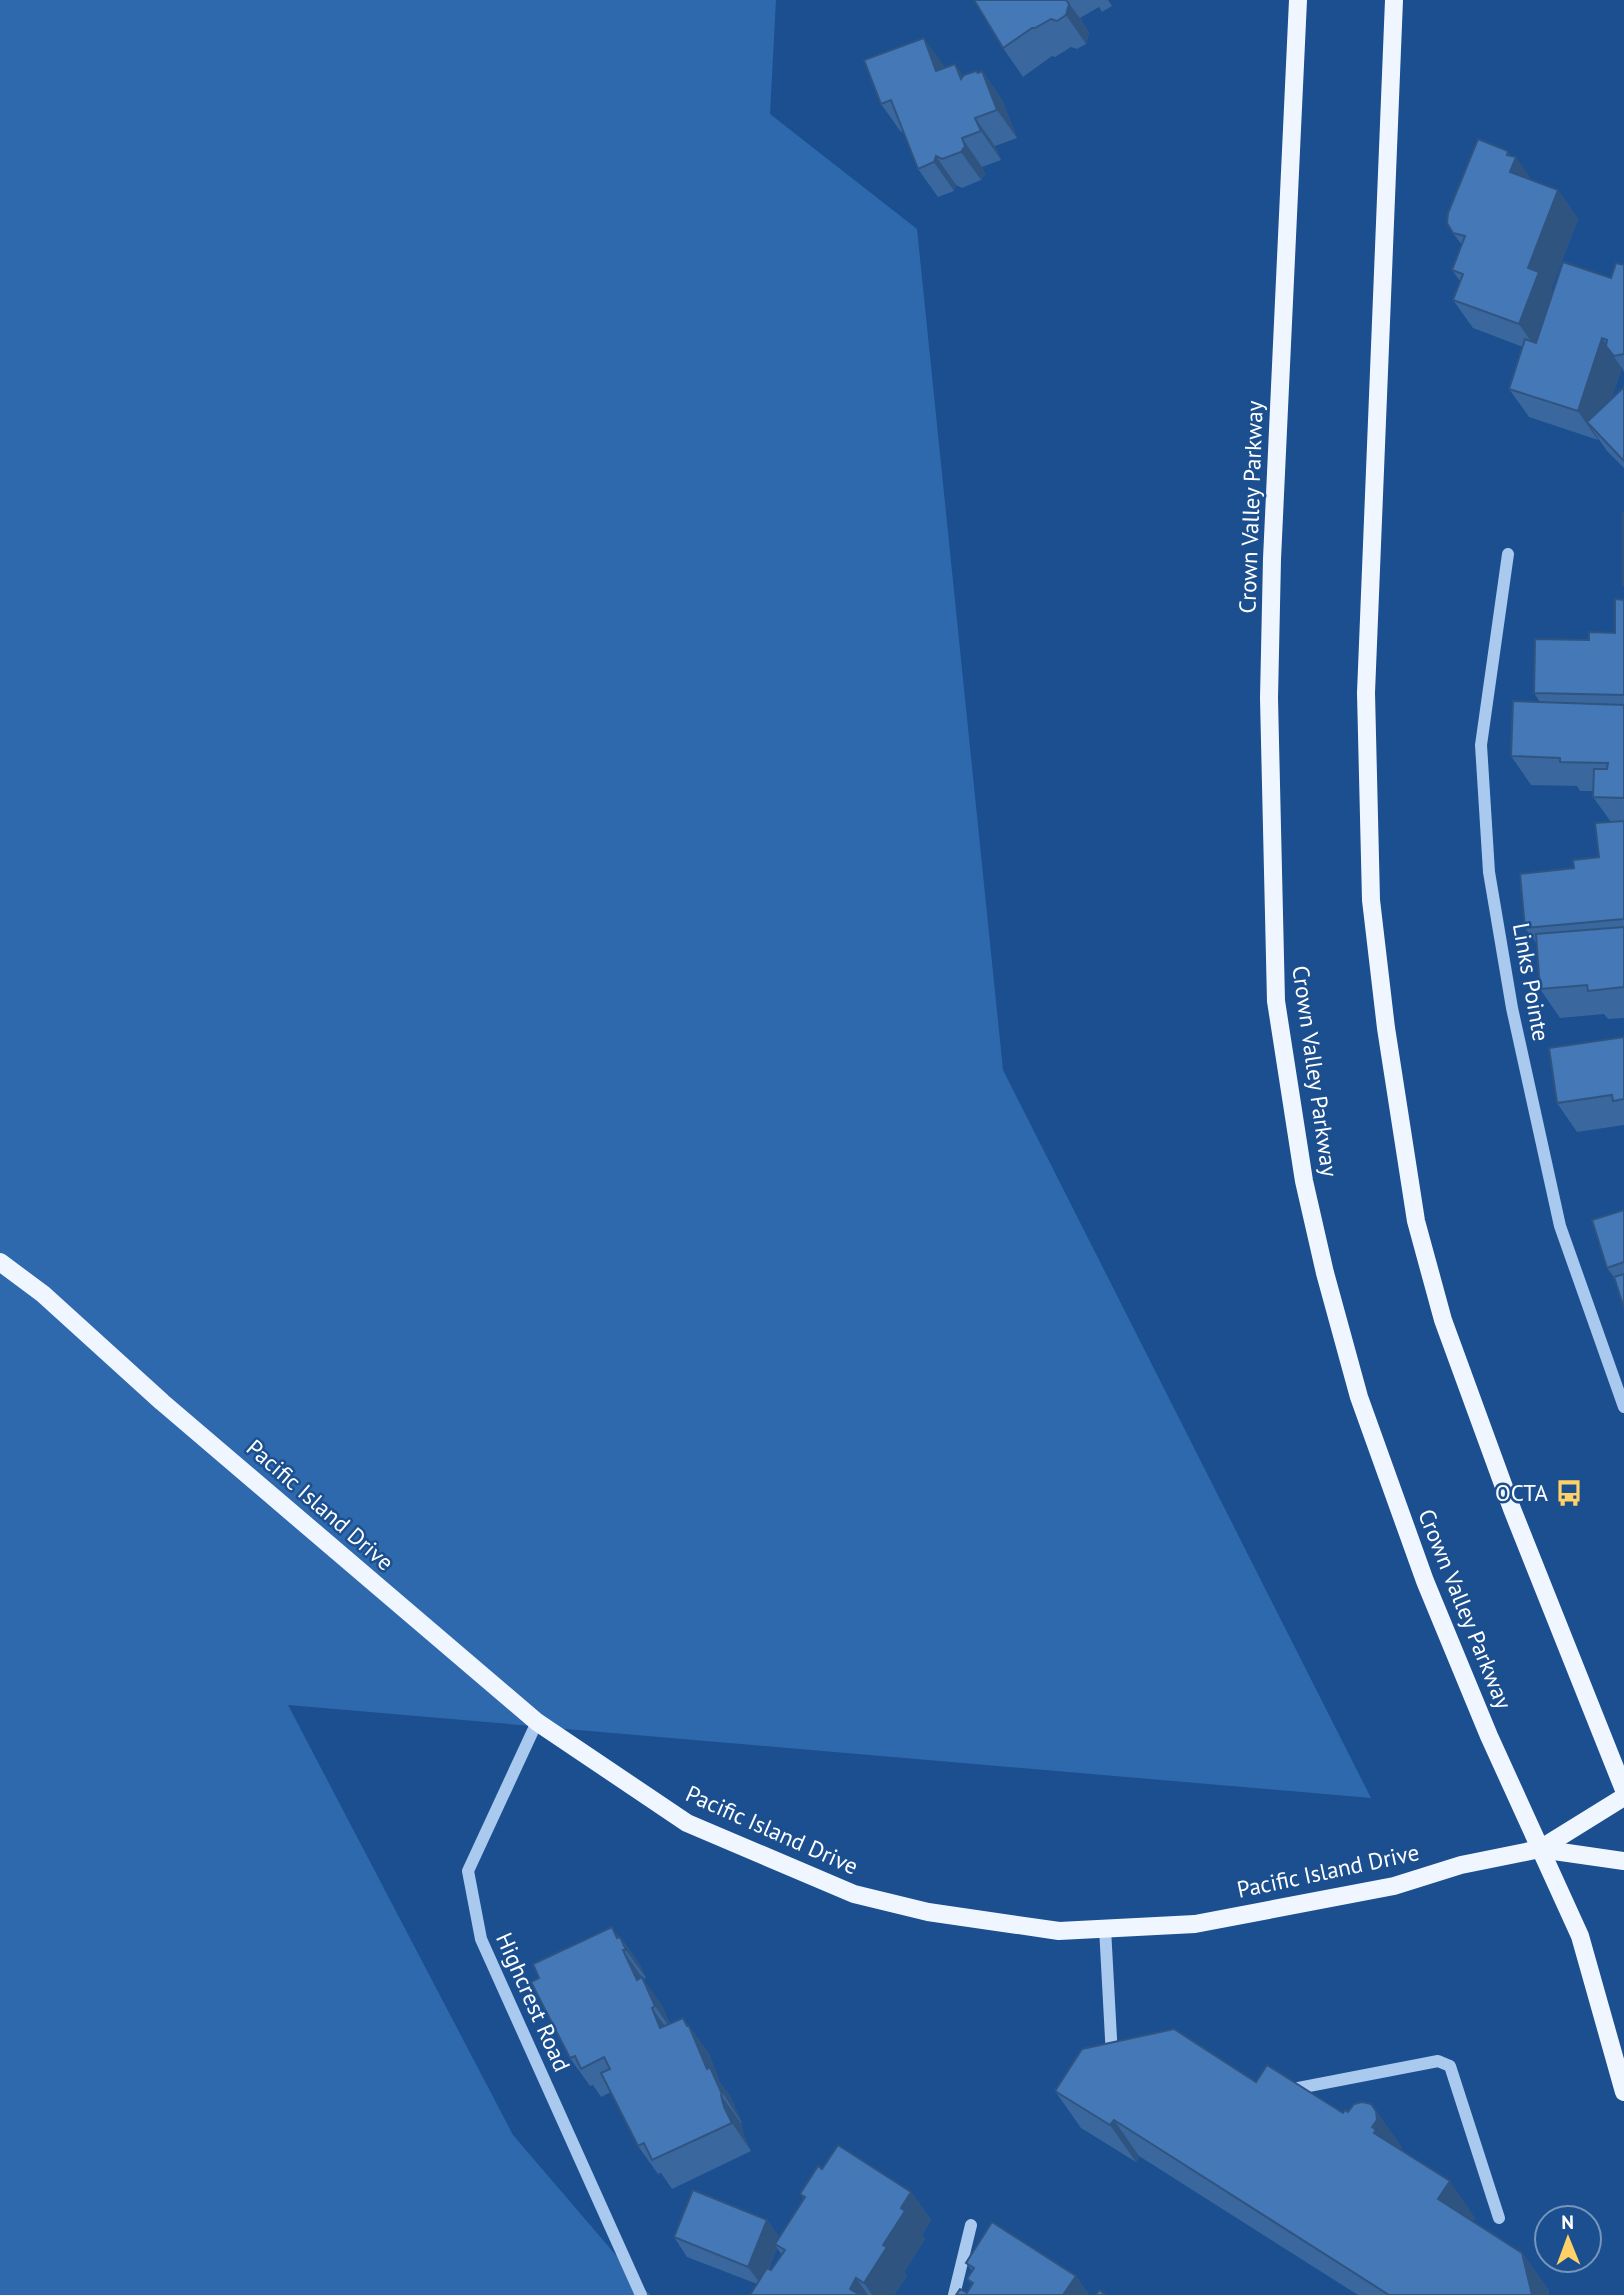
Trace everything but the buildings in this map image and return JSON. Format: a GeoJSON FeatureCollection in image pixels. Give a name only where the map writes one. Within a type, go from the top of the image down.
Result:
{"type":"FeatureCollection","features":[{"type":"Feature","properties":{"kind":"main road","name":"Crown Valley Parkway"},"geometry":{"type":"LineString","coordinates":[[1298,0],[1273,545],[1270,670],[1276,1001],[1304,1181],[1325,1273],[1359,1397],[1425,1581],[1489,1736],[1580,1936],[1624,2092]]}},
{"type":"Feature","properties":{"kind":"main road"},"geometry":{"type":"LineString","coordinates":[[1394,0],[1366,693],[1371,900],[1386,1028],[1416,1221],[1443,1320],[1507,1496],[1624,1790]]}},
{"type":"Feature","properties":{"kind":"main road","name":"Pacific Island Drive"},"geometry":{"type":"LineString","coordinates":[[0,1262],[43,1294],[162,1402],[537,1722],[687,1823],[854,1894],[928,1912],[1059,1931],[1195,1924],[1394,1886],[1461,1866],[1540,1849]]}},
{"type":"Feature","properties":{"kind":"main road"},"geometry":{"type":"LineString","coordinates":[[1540,1849],[1624,1797]]}},
{"type":"Feature","properties":{"kind":"main road"},"geometry":{"type":"LineString","coordinates":[[1540,1849],[1624,1861]]}},
{"type":"Feature","properties":{"kind":"street","name":"Links Pointe"},"geometry":{"type":"LineString","coordinates":[[1508,554],[1481,745],[1489,872],[1512,1008],[1560,1226],[1624,1407]]}},
{"type":"Feature","properties":{"kind":"street","name":"Highcrest Road"},"geometry":{"type":"LineString","coordinates":[[537,1722],[468,1871],[481,1939],[641,2295]]}},
{"type":"Feature","properties":{"kind":"street"},"geometry":{"type":"LineString","coordinates":[[1105,1928],[1111,2056],[1118,2074]]}},
{"type":"Feature","properties":{"kind":"street"},"geometry":{"type":"LineString","coordinates":[[1277,2092],[1438,2061],[1450,2066],[1499,2218]]}},
{"type":"Feature","properties":{"kind":"street"},"geometry":{"type":"LineString","coordinates":[[954,2295],[971,2225]]}},
{"type":"Feature","properties":{"kind":"shaded area"},"geometry":{"type":"Polygon","coordinates":[[[0,0],[776,0],[770,114],[917,229],[1003,1070],[1371,1798],[288,1705],[513,2135],[650,2295],[0,2295],[0,0]]]}},
{"type":"Feature","properties":{"kind":"place","name":"OCTA"},"geometry":{"type":"Point","coordinates":[1569,1493]}}]}
